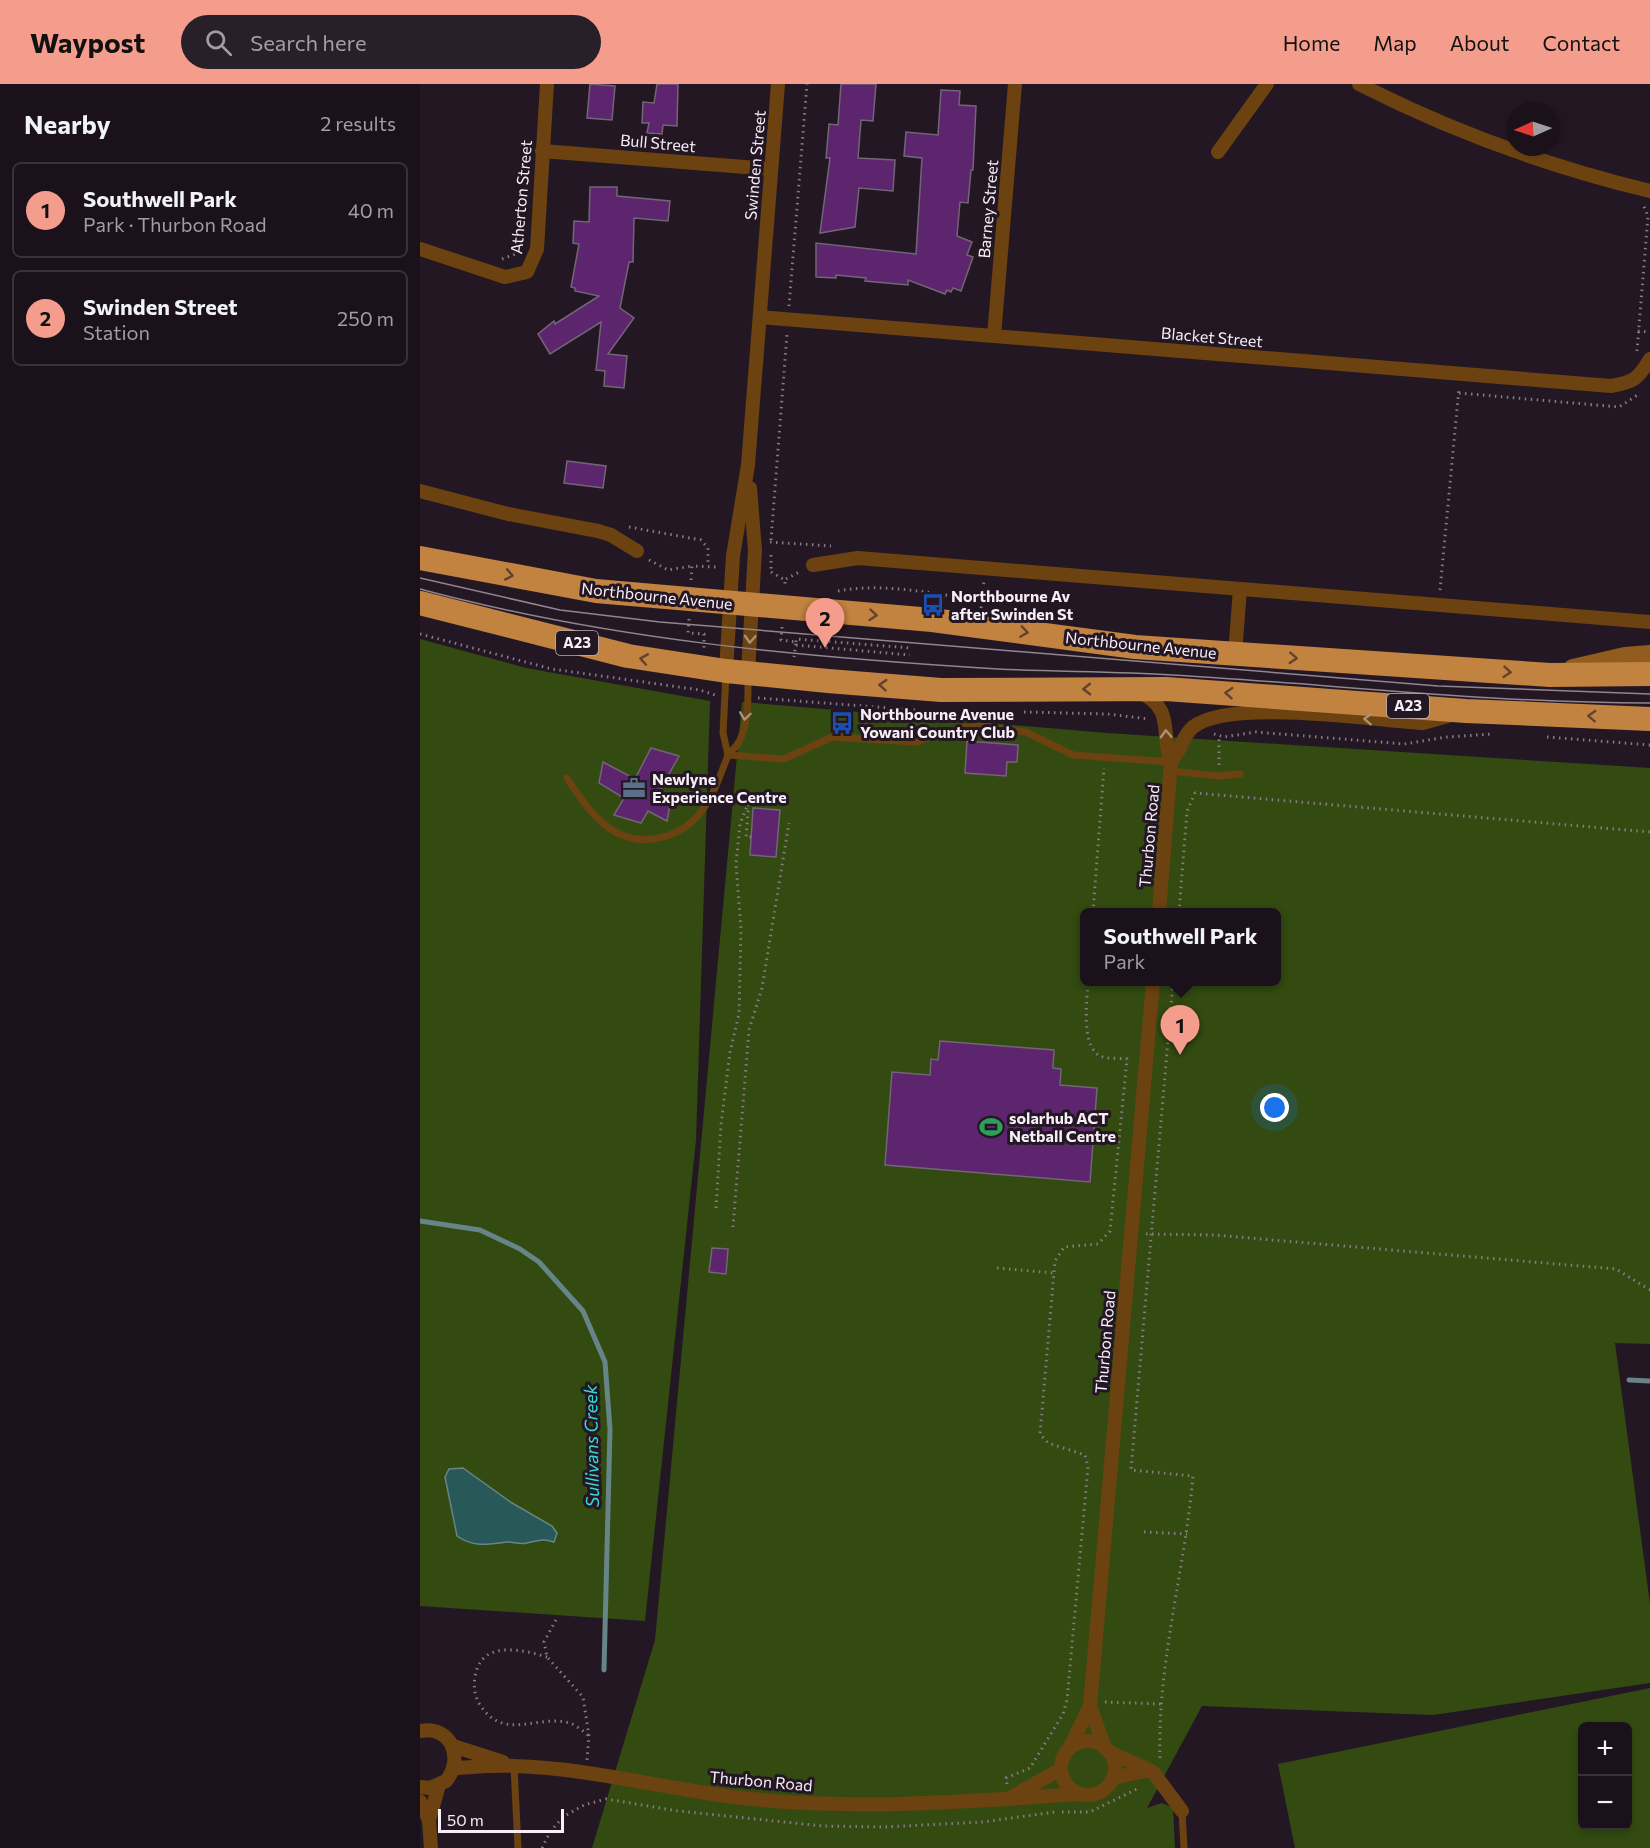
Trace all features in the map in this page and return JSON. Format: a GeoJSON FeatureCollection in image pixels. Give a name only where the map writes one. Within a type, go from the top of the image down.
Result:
{"type":"FeatureCollection","features":[{"type":"Feature","properties":{"kind":"highway","name":"Northbourne Avenue"},"geometry":{"type":"LineString","coordinates":[[420,558],[596,591],[932,620],[1135,647],[1550,675],[1650,674]]}},
{"type":"Feature","properties":{"kind":"highway","name":"A23"},"geometry":{"type":"LineString","coordinates":[[420,603],[628,656],[737,672],[941,690],[1132,688],[1466,711],[1650,719]]}},
{"type":"Feature","properties":{"kind":"main road"},"geometry":{"type":"LineString","coordinates":[[1550,675],[1608,660],[1650,655]]}},
{"type":"Feature","properties":{"kind":"street","name":"Atherton Street"},"geometry":{"type":"LineString","coordinates":[[420,249],[499,276],[516,276],[527,272],[537,249],[547,84]]}},
{"type":"Feature","properties":{"kind":"street","name":"Swinden Street"},"geometry":{"type":"LineString","coordinates":[[737,672],[741,604],[733,556],[748,465],[778,84]]}},
{"type":"Feature","properties":{"kind":"street","name":"Barney Street"},"geometry":{"type":"LineString","coordinates":[[994,336],[1015,84]]}},
{"type":"Feature","properties":{"kind":"street"},"geometry":{"type":"LineString","coordinates":[[1218,152],[1267,84]]}},
{"type":"Feature","properties":{"kind":"street"},"geometry":{"type":"LineString","coordinates":[[1359,84],[1473,135],[1564,167],[1650,191]]}},
{"type":"Feature","properties":{"kind":"street","name":"Bull Street"},"geometry":{"type":"LineString","coordinates":[[542,151],[771,169]]}},
{"type":"Feature","properties":{"kind":"street","name":"Blacket Street"},"geometry":{"type":"LineString","coordinates":[[760,317],[1611,386],[1632,382],[1642,373],[1643,360]]}},
{"type":"Feature","properties":{"kind":"street","name":"Swinden Street"},"geometry":{"type":"LineString","coordinates":[[737,672],[741,604],[755,550],[748,465]]}},
{"type":"Feature","properties":{"kind":"street"},"geometry":{"type":"LineString","coordinates":[[420,491],[508,514],[598,531],[611,535],[636,551]]}},
{"type":"Feature","properties":{"kind":"street"},"geometry":{"type":"LineString","coordinates":[[813,565],[858,558],[1650,622]]}},
{"type":"Feature","properties":{"kind":"street"},"geometry":{"type":"LineString","coordinates":[[1235,654],[1240,589]]}},
{"type":"Feature","properties":{"kind":"street","name":"Thurbon Road"},"geometry":{"type":"LineString","coordinates":[[1132,688],[1150,697],[1162,710],[1171,766],[1159,908]]}},
{"type":"Feature","properties":{"kind":"street","name":"Thurbon Road"},"geometry":{"type":"LineString","coordinates":[[1171,766],[1190,730],[1213,718],[1238,712],[1257,711],[1423,723],[1466,711]]}},
{"type":"Feature","properties":{"kind":"street","name":"Thurbon Road"},"geometry":{"type":"LineString","coordinates":[[1008,1799],[1061,1769],[1063,1758],[1090,1704],[1153,986]]}},
{"type":"Feature","properties":{"kind":"street","name":"Thurbon Road"},"geometry":{"type":"LineString","coordinates":[[455,1768],[513,1766],[584,1774],[735,1797],[828,1803],[908,1804],[1096,1794],[1106,1788],[1113,1778],[1114,1764],[1090,1704]]}},
{"type":"Feature","properties":{"kind":"street","name":"Thurbon Road"},"geometry":{"type":"LineString","coordinates":[[420,1731],[441,1733],[453,1746],[513,1766]]}},
{"type":"Feature","properties":{"kind":"street"},"geometry":{"type":"LineString","coordinates":[[1069,1749],[1079,1743],[1090,1741],[1149,1770],[1182,1811]]}},
{"type":"Feature","properties":{"kind":"street"},"geometry":{"type":"LineString","coordinates":[[429,1820],[440,1785],[455,1768],[453,1746]]}},
{"type":"Feature","properties":{"kind":"street"},"geometry":{"type":"LineString","coordinates":[[1061,1769],[1064,1781],[1079,1794]]}},
{"type":"Feature","properties":{"kind":"street","name":"Thurbon Road"},"geometry":{"type":"LineString","coordinates":[[1113,1778],[1149,1770]]}},
{"type":"Feature","properties":{"kind":"street"},"geometry":{"type":"LineString","coordinates":[[420,1787],[440,1785]]}},
{"type":"Feature","properties":{"kind":"street"},"geometry":{"type":"LineString","coordinates":[[420,1801],[429,1820],[431,1848]]}},
{"type":"Feature","properties":{"kind":"lane"},"geometry":{"type":"LineString","coordinates":[[567,778],[591,813],[613,832],[627,838],[653,840],[682,829],[697,816],[711,797],[728,754],[739,741],[746,720],[737,672]]}},
{"type":"Feature","properties":{"kind":"lane"},"geometry":{"type":"LineString","coordinates":[[728,754],[723,733],[737,672]]}},
{"type":"Feature","properties":{"kind":"lane"},"geometry":{"type":"LineString","coordinates":[[728,754],[783,759],[832,737],[916,742],[960,728],[983,726],[1030,733],[1072,755],[1171,766],[1218,776],[1240,774]]}},
{"type":"Feature","properties":{"kind":"lane"},"geometry":{"type":"LineString","coordinates":[[513,1766],[518,1848]]}},
{"type":"Feature","properties":{"kind":"lane"},"geometry":{"type":"LineString","coordinates":[[1182,1811],[1184,1848]]}},
{"type":"Feature","properties":{"kind":"path"},"geometry":{"type":"LineString","coordinates":[[1643,207],[1649,216],[1638,331],[1643,360]]}},
{"type":"Feature","properties":{"kind":"path"},"geometry":{"type":"LineString","coordinates":[[494,260],[513,257],[520,251]]}},
{"type":"Feature","properties":{"kind":"path"},"geometry":{"type":"LineString","coordinates":[[1638,331],[1650,332]]}},
{"type":"Feature","properties":{"kind":"path"},"geometry":{"type":"LineString","coordinates":[[1440,595],[1461,374]]}},
{"type":"Feature","properties":{"kind":"path"},"geometry":{"type":"LineString","coordinates":[[1459,393],[1619,407],[1643,390]]}},
{"type":"Feature","properties":{"kind":"path"},"geometry":{"type":"LineString","coordinates":[[636,551],[661,568],[674,571],[692,566]]}},
{"type":"Feature","properties":{"kind":"path"},"geometry":{"type":"LineString","coordinates":[[975,610],[981,610],[986,568]]}},
{"type":"Feature","properties":{"kind":"path"},"geometry":{"type":"LineString","coordinates":[[832,592],[857,587],[910,590],[965,598],[968,609]]}},
{"type":"Feature","properties":{"kind":"path"},"geometry":{"type":"LineString","coordinates":[[784,589],[795,590]]}},
{"type":"Feature","properties":{"kind":"path"},"geometry":{"type":"LineString","coordinates":[[420,634],[552,669],[700,690]]}},
{"type":"Feature","properties":{"kind":"path"},"geometry":{"type":"LineString","coordinates":[[910,655],[796,643],[796,639],[911,648]]}},
{"type":"Feature","properties":{"kind":"path"},"geometry":{"type":"LineString","coordinates":[[1219,736],[1256,732],[1404,744],[1447,737],[1475,737],[1500,733]]}},
{"type":"Feature","properties":{"kind":"path"},"geometry":{"type":"LineString","coordinates":[[1546,736],[1650,745]]}},
{"type":"Feature","properties":{"kind":"path"},"geometry":{"type":"LineString","coordinates":[[1093,908],[1105,758]]}},
{"type":"Feature","properties":{"kind":"path"},"geometry":{"type":"LineString","coordinates":[[1179,908],[1187,811],[1195,793],[1650,832]]}},
{"type":"Feature","properties":{"kind":"path"},"geometry":{"type":"LineString","coordinates":[[749,801],[764,798]]}},
{"type":"Feature","properties":{"kind":"path"},"geometry":{"type":"LineString","coordinates":[[749,801],[746,837],[751,837]]}},
{"type":"Feature","properties":{"kind":"path"},"geometry":{"type":"LineString","coordinates":[[716,1208],[721,1125],[730,1052],[739,1014],[741,929],[736,864],[740,824],[749,801]]}},
{"type":"Feature","properties":{"kind":"path"},"geometry":{"type":"LineString","coordinates":[[733,1227],[749,1030],[762,988],[789,823]]}},
{"type":"Feature","properties":{"kind":"path"},"geometry":{"type":"LineString","coordinates":[[1006,1778],[1030,1768],[1063,1714],[1067,1700],[1088,1467],[1085,1455],[1048,1443],[1040,1434],[1055,1261],[1064,1247],[1098,1244],[1110,1231],[1127,1059],[1101,1057],[1090,1048],[1085,1023],[1088,986]]}},
{"type":"Feature","properties":{"kind":"path"},"geometry":{"type":"LineString","coordinates":[[1160,1757],[1158,1743],[1167,1658],[1188,1534],[1193,1476],[1131,1470],[1173,986]]}},
{"type":"Feature","properties":{"kind":"path"},"geometry":{"type":"LineString","coordinates":[[1153,1235],[1214,1235],[1616,1269],[1650,1290]]}},
{"type":"Feature","properties":{"kind":"path"},"geometry":{"type":"LineString","coordinates":[[997,1268],[1054,1273]]}},
{"type":"Feature","properties":{"kind":"path"},"geometry":{"type":"LineString","coordinates":[[1144,1532],[1188,1534]]}},
{"type":"Feature","properties":{"kind":"path"},"geometry":{"type":"LineString","coordinates":[[547,1658],[544,1642],[556,1620]]}},
{"type":"Feature","properties":{"kind":"path"},"geometry":{"type":"LineString","coordinates":[[584,1774],[589,1736],[583,1697],[547,1658],[514,1649],[490,1654],[479,1663],[475,1675],[477,1700],[486,1715],[504,1725],[570,1723],[589,1736]]}},
{"type":"Feature","properties":{"kind":"path"},"geometry":{"type":"LineString","coordinates":[[1067,1700],[1090,1704],[1162,1704]]}},
{"type":"Feature","properties":{"kind":"path"},"geometry":{"type":"LineString","coordinates":[[542,1848],[550,1832],[563,1817],[584,1804],[606,1799],[699,1814],[823,1826],[941,1825],[1010,1818]]}},
{"type":"Feature","properties":{"kind":"green space"},"geometry":{"type":"Polygon","coordinates":[[[420,639],[526,668],[710,701],[696,1140],[645,1621],[420,1606],[420,639]]]}},
{"type":"Feature","properties":{"kind":"green space"},"geometry":{"type":"Polygon","coordinates":[[[742,702],[1107,733],[1650,768],[1650,1344],[1615,1343],[1650,1604],[1650,1683],[1433,1715],[1202,1706],[1147,1808],[1162,1803],[1173,1808],[1175,1848],[592,1848],[655,1640],[742,702]]]}},
{"type":"Feature","properties":{"kind":"green space"},"geometry":{"type":"Polygon","coordinates":[[[1650,1688],[1650,1848],[1295,1848],[1278,1764],[1650,1688]]]}},
{"type":"Feature","properties":{"kind":"shaded area"},"geometry":{"type":"Polygon","coordinates":[[[463,1468],[512,1503],[552,1526],[557,1533],[554,1542],[543,1540],[525,1544],[508,1542],[481,1544],[463,1540],[457,1536],[445,1477],[449,1469],[463,1468]]]}},
{"type":"Feature","properties":{"kind":"building"},"geometry":{"type":"Polygon","coordinates":[[[590,84],[615,86],[612,120],[587,118],[590,84]]]}},
{"type":"Feature","properties":{"kind":"building"},"geometry":{"type":"Polygon","coordinates":[[[657,84],[678,84],[677,126],[663,125],[662,134],[647,133],[649,123],[642,123],[643,102],[654,103],[657,84]]]}},
{"type":"Feature","properties":{"kind":"building"},"geometry":{"type":"Polygon","coordinates":[[[841,84],[876,84],[873,121],[861,120],[858,158],[895,160],[893,191],[859,188],[855,227],[820,233],[830,158],[826,158],[829,124],[838,125],[841,84]]]}},
{"type":"Feature","properties":{"kind":"building"},"geometry":{"type":"Polygon","coordinates":[[[941,90],[960,91],[959,105],[976,106],[973,170],[971,170],[968,203],[960,202],[957,236],[972,242],[967,255],[973,257],[961,291],[953,288],[951,292],[947,290],[945,294],[908,280],[908,285],[865,281],[866,278],[836,275],[836,278],[816,277],[816,243],[916,254],[922,158],[904,156],[906,132],[938,135],[941,90]]]}},
{"type":"Feature","properties":{"kind":"building"},"geometry":{"type":"Polygon","coordinates":[[[590,187],[617,187],[617,196],[670,201],[668,221],[634,218],[633,262],[629,262],[620,308],[634,318],[608,354],[627,356],[624,388],[604,386],[605,371],[596,370],[601,322],[550,354],[538,334],[554,321],[555,324],[599,296],[575,291],[575,288],[571,287],[579,244],[573,243],[574,221],[589,222],[590,187]]]}},
{"type":"Feature","properties":{"kind":"building"},"geometry":{"type":"Polygon","coordinates":[[[567,461],[606,466],[603,488],[564,483],[567,461]]]}},
{"type":"Feature","properties":{"kind":"building"},"geometry":{"type":"Polygon","coordinates":[[[967,741],[1018,745],[1017,762],[1007,762],[1006,776],[965,773],[967,741]]]}},
{"type":"Feature","properties":{"kind":"building","name":"Newlyne Experience Centre"},"geometry":{"type":"Polygon","coordinates":[[[651,748],[679,756],[659,792],[671,799],[667,821],[648,811],[641,823],[614,815],[624,798],[599,783],[603,762],[635,779],[651,748]]]}},
{"type":"Feature","properties":{"kind":"building"},"geometry":{"type":"Polygon","coordinates":[[[753,808],[780,810],[776,857],[750,855],[753,808]]]}},
{"type":"Feature","properties":{"kind":"building","name":"solarhub ACT Netball Centre"},"geometry":{"type":"Polygon","coordinates":[[[940,1041],[1054,1050],[1053,1068],[1061,1069],[1060,1085],[1097,1088],[1090,1182],[885,1165],[892,1072],[930,1075],[931,1059],[938,1060],[940,1041]]]}},
{"type":"Feature","properties":{"kind":"building"},"geometry":{"type":"Polygon","coordinates":[[[712,1248],[728,1249],[726,1274],[709,1272],[712,1248]]]}},
{"type":"Feature","properties":{"kind":"waterway","name":"Sullivans Creek"},"geometry":{"type":"LineString","coordinates":[[420,1221],[480,1230],[520,1249],[539,1262],[583,1311],[605,1362],[610,1429],[604,1670]]}},
{"type":"Feature","properties":{"kind":"waterway","name":"Sullivans Creek"},"geometry":{"type":"LineString","coordinates":[[1629,1380],[1650,1381]]}},
{"type":"Feature","properties":{"kind":"tram line"},"geometry":{"type":"LineString","coordinates":[[420,578],[560,610],[660,622],[1438,686],[1650,694]]}},
{"type":"Feature","properties":{"kind":"tram line"},"geometry":{"type":"LineString","coordinates":[[420,589],[491,607],[635,634],[852,659],[998,669],[1172,675],[1530,700],[1650,703]]}},
{"type":"Feature","properties":{"kind":"place","name":"Northbourne Av after Swinden St"},"geometry":{"type":"Point","coordinates":[933,605]}},
{"type":"Feature","properties":{"kind":"place","name":"Swinden Street"},"geometry":{"type":"Point","coordinates":[825,648]}},
{"type":"Feature","properties":{"kind":"place","name":"Northbourne Avenue Yowani Country Club"},"geometry":{"type":"Point","coordinates":[842,723]}},
{"type":"Feature","properties":{"kind":"place","name":"Newlyne Experience Centre"},"geometry":{"type":"Point","coordinates":[634,788]}},
{"type":"Feature","properties":{"kind":"place","name":"Southwell Park"},"geometry":{"type":"Point","coordinates":[1180,1055]}},
{"type":"Feature","properties":{"kind":"place","name":"solarhub ACT Netball Centre"},"geometry":{"type":"Point","coordinates":[991,1127]}}]}
